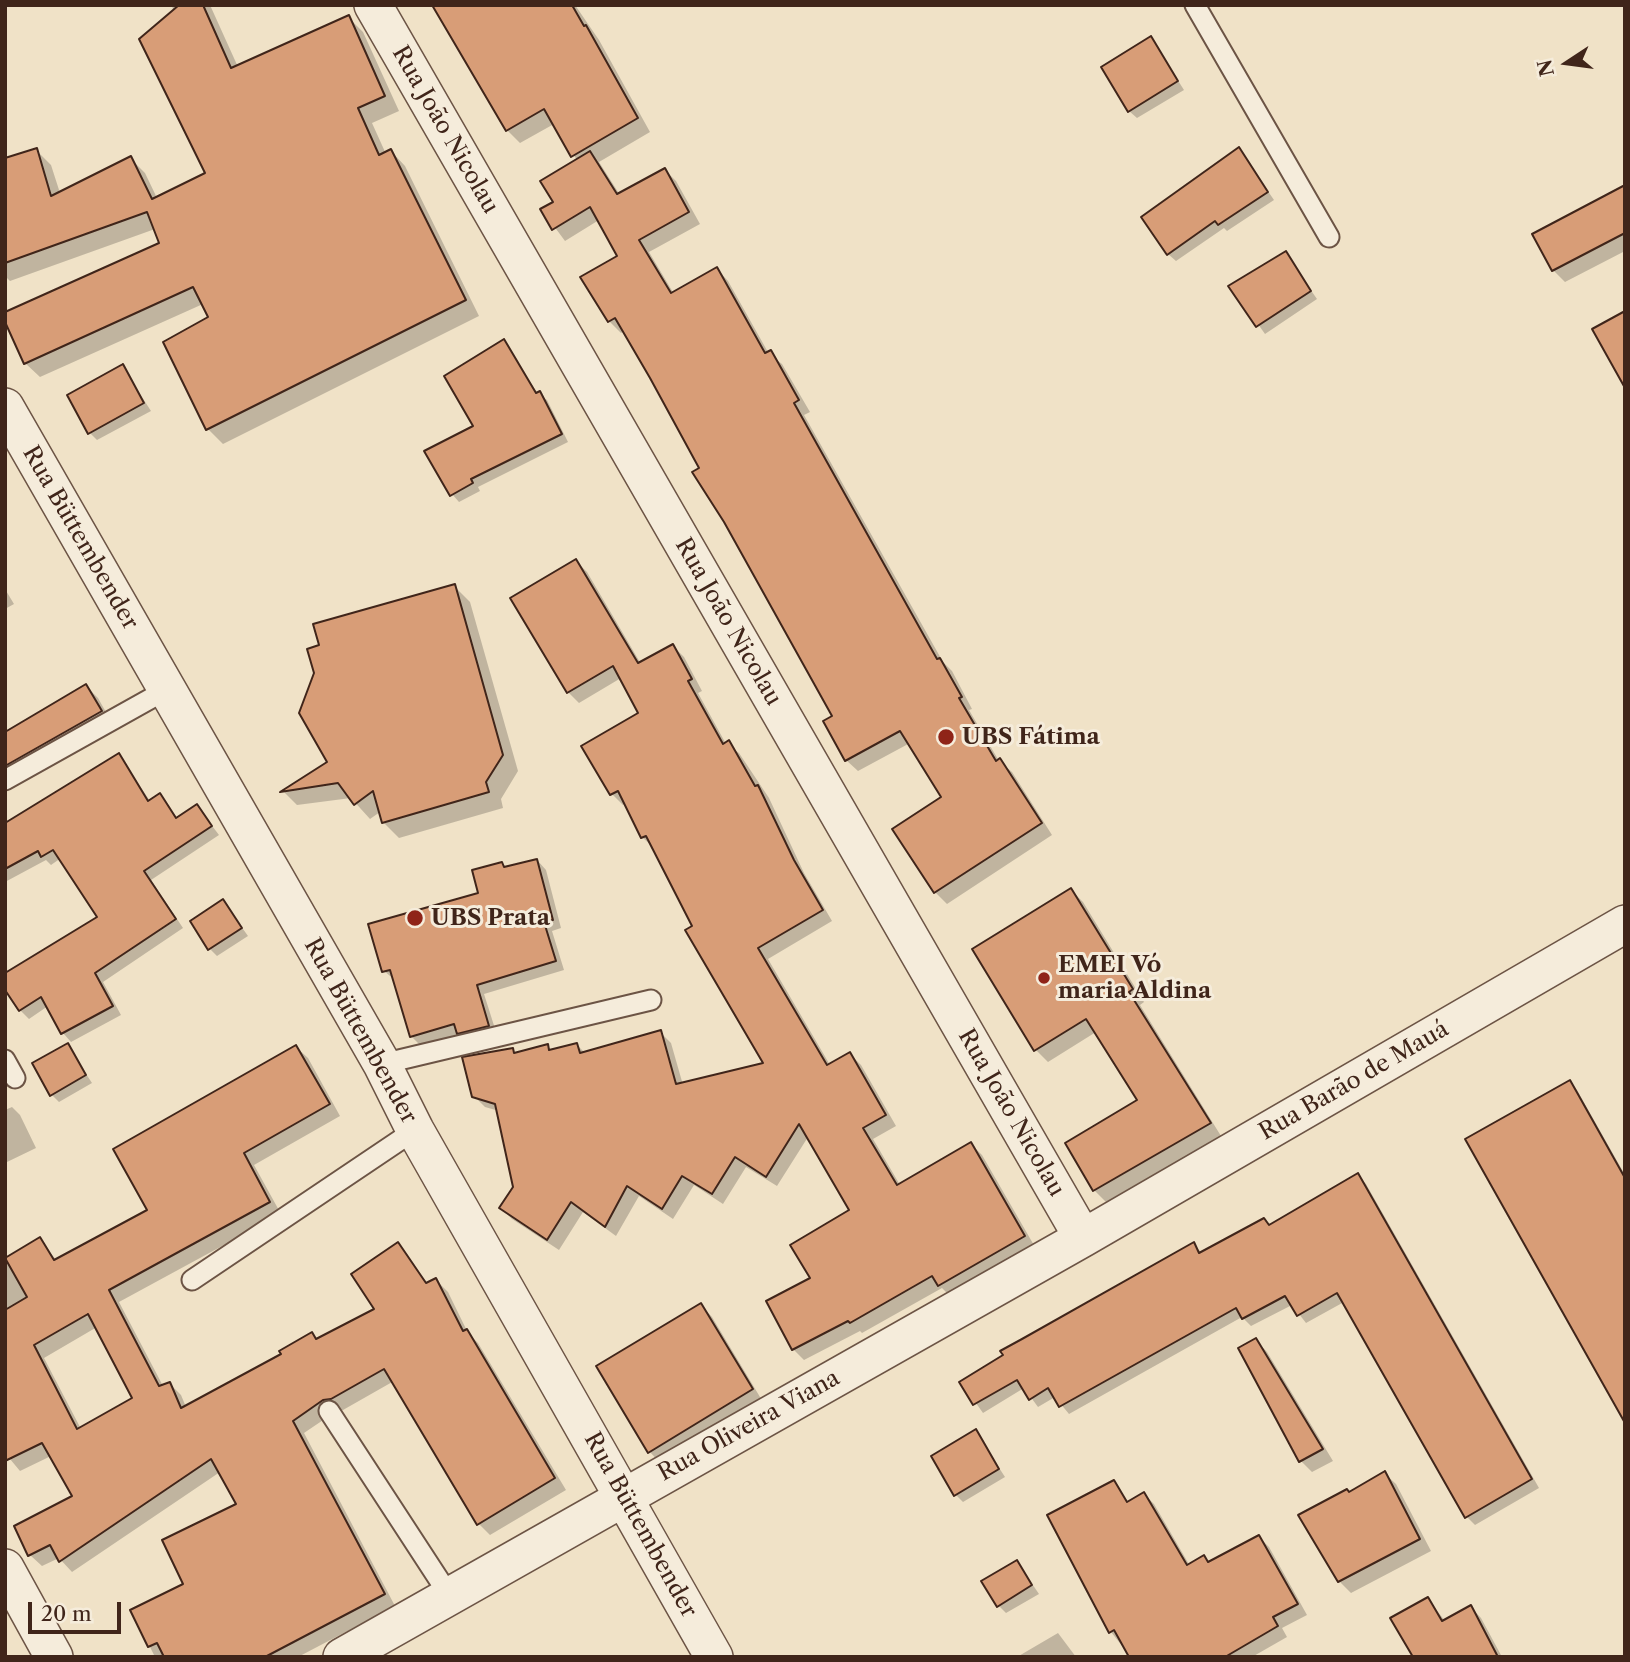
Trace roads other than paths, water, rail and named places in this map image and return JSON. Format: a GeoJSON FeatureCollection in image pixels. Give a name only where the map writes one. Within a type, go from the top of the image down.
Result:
{"type":"FeatureCollection","features":[{"type":"Feature","properties":{"kind":"street","name":"Rua João Nicolau"},"geometry":{"type":"LineString","coordinates":[[373,5],[1083,1238]]}},
{"type":"Feature","properties":{"kind":"street","name":"Rua Büttembender"},"geometry":{"type":"LineString","coordinates":[[5,407],[382,1064],[415,1130],[714,1657]]}},
{"type":"Feature","properties":{"kind":"street","name":"Rua Barão de Mauá"},"geometry":{"type":"LineString","coordinates":[[1083,1238],[1625,924]]}},
{"type":"Feature","properties":{"kind":"street","name":"Rua Oliveira Viana"},"geometry":{"type":"LineString","coordinates":[[342,1657],[624,1495],[1083,1238]]}},
{"type":"Feature","properties":{"kind":"street"},"geometry":{"type":"LineString","coordinates":[[5,1568],[54,1657]]}},
{"type":"Feature","properties":{"kind":"lane"},"geometry":{"type":"LineString","coordinates":[[1195,5],[1329,237]]}},
{"type":"Feature","properties":{"kind":"lane"},"geometry":{"type":"LineString","coordinates":[[5,780],[166,690]]}},
{"type":"Feature","properties":{"kind":"lane"},"geometry":{"type":"LineString","coordinates":[[382,1064],[651,1000]]}},
{"type":"Feature","properties":{"kind":"lane"},"geometry":{"type":"LineString","coordinates":[[5,1060],[15,1078]]}},
{"type":"Feature","properties":{"kind":"lane"},"geometry":{"type":"LineString","coordinates":[[192,1280],[415,1130]]}},
{"type":"Feature","properties":{"kind":"lane"},"geometry":{"type":"LineString","coordinates":[[329,1410],[449,1595]]}},
{"type":"Feature","properties":{"kind":"place","name":"UBS Fátima"},"geometry":{"type":"Point","coordinates":[946,737]}},
{"type":"Feature","properties":{"kind":"place","name":"UBS Prata"},"geometry":{"type":"Point","coordinates":[415,918]}},
{"type":"Feature","properties":{"kind":"place","name":"EMEI Vó maria Aldina"},"geometry":{"type":"Point","coordinates":[1044,978]}}]}
